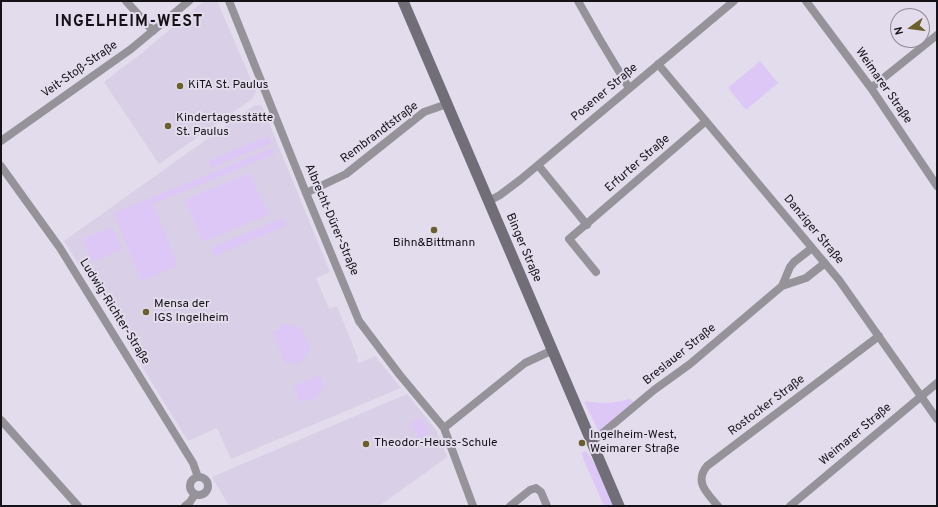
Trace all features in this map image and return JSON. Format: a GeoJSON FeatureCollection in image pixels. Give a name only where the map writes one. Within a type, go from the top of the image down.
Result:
{"type":"FeatureCollection","features":[{"type":"Feature","properties":{"kind":"main road","name":"Binger Straße"},"geometry":{"type":"LineString","coordinates":[[403,1],[619,506]]}},
{"type":"Feature","properties":{"kind":"street"},"geometry":{"type":"LineString","coordinates":[[126,1],[153,31]]}},
{"type":"Feature","properties":{"kind":"street","name":"Veit-Stoß-Straße"},"geometry":{"type":"LineString","coordinates":[[1,141],[131,49],[189,1]]}},
{"type":"Feature","properties":{"kind":"street","name":"Albrecht-Dürer-Straße"},"geometry":{"type":"LineString","coordinates":[[228,1],[359,321],[399,374],[444,428],[473,506]]}},
{"type":"Feature","properties":{"kind":"street"},"geometry":{"type":"LineString","coordinates":[[578,1],[629,88]]}},
{"type":"Feature","properties":{"kind":"street","name":"Posener Straße"},"geometry":{"type":"LineString","coordinates":[[489,201],[500,195],[538,165],[734,1]]}},
{"type":"Feature","properties":{"kind":"street","name":"Weimarer Straße"},"geometry":{"type":"LineString","coordinates":[[806,1],[871,88],[937,186]]}},
{"type":"Feature","properties":{"kind":"street"},"geometry":{"type":"LineString","coordinates":[[871,88],[937,35]]}},
{"type":"Feature","properties":{"kind":"street","name":"Danziger Straße"},"geometry":{"type":"LineString","coordinates":[[658,64],[839,280],[937,419]]}},
{"type":"Feature","properties":{"kind":"street","name":"Rembrandtstraße"},"geometry":{"type":"LineString","coordinates":[[306,193],[346,174],[424,112],[447,104]]}},
{"type":"Feature","properties":{"kind":"street","name":"Erfurter Straße"},"geometry":{"type":"LineString","coordinates":[[596,272],[569,239],[706,121]]}},
{"type":"Feature","properties":{"kind":"street"},"geometry":{"type":"LineString","coordinates":[[538,165],[587,225]]}},
{"type":"Feature","properties":{"kind":"street","name":"Ludwig-Richter-Straße"},"geometry":{"type":"LineString","coordinates":[[1,166],[60,248],[193,463],[198,477]]}},
{"type":"Feature","properties":{"kind":"street","name":"Breslauer Straße"},"geometry":{"type":"LineString","coordinates":[[782,286],[790,267],[812,248]]}},
{"type":"Feature","properties":{"kind":"street","name":"Breslauer Straße"},"geometry":{"type":"LineString","coordinates":[[592,442],[654,390],[690,364],[782,286],[806,278],[825,263]]}},
{"type":"Feature","properties":{"kind":"street","name":"Rostocker Straße"},"geometry":{"type":"LineString","coordinates":[[718,506],[706,492],[702,482],[702,472],[706,466],[879,336]]}},
{"type":"Feature","properties":{"kind":"street"},"geometry":{"type":"LineString","coordinates":[[444,428],[525,363],[553,350]]}},
{"type":"Feature","properties":{"kind":"street","name":"Weimarer Straße"},"geometry":{"type":"LineString","coordinates":[[790,506],[937,382]]}},
{"type":"Feature","properties":{"kind":"street"},"geometry":{"type":"LineString","coordinates":[[1,420],[78,506]]}},
{"type":"Feature","properties":{"kind":"street"},"geometry":{"type":"LineString","coordinates":[[198,477],[206,480],[208,488],[205,492],[202,494],[195,494],[190,490],[190,485],[193,479],[198,477]]}},
{"type":"Feature","properties":{"kind":"street"},"geometry":{"type":"LineString","coordinates":[[510,506],[530,490],[536,488],[541,492],[547,506]]}},
{"type":"Feature","properties":{"kind":"street"},"geometry":{"type":"LineString","coordinates":[[186,506],[195,494]]}},
{"type":"Feature","properties":{"kind":"shaded area","name":"KiTA St. Paulus"},"geometry":{"type":"Polygon","coordinates":[[[204,1],[217,1],[256,91],[252,99],[159,164],[104,82],[142,53],[204,1]]]}},
{"type":"Feature","properties":{"kind":"shaded area"},"geometry":{"type":"Polygon","coordinates":[[[760,61],[778,83],[746,110],[728,88],[760,61]]]}},
{"type":"Feature","properties":{"kind":"shaded area"},"geometry":{"type":"Polygon","coordinates":[[[255,105],[262,106],[330,272],[316,278],[329,309],[337,306],[358,358],[356,360],[359,363],[375,356],[401,388],[231,459],[217,428],[188,441],[127,342],[132,339],[106,294],[99,297],[64,241],[255,105]]]}},
{"type":"Feature","properties":{"kind":"shaded area"},"geometry":{"type":"Polygon","coordinates":[[[268,136],[272,143],[211,168],[208,161],[268,136]]]}},
{"type":"Feature","properties":{"kind":"shaded area"},"geometry":{"type":"Polygon","coordinates":[[[272,148],[275,154],[153,204],[178,266],[141,281],[114,213],[272,148]]]}},
{"type":"Feature","properties":{"kind":"shaded area"},"geometry":{"type":"Polygon","coordinates":[[[250,173],[268,215],[203,242],[185,200],[250,173]]]}},
{"type":"Feature","properties":{"kind":"shaded area"},"geometry":{"type":"Polygon","coordinates":[[[283,218],[286,226],[214,256],[211,248],[283,218]]]}},
{"type":"Feature","properties":{"kind":"shaded area"},"geometry":{"type":"Polygon","coordinates":[[[112,227],[122,249],[93,262],[83,239],[112,227]]]}},
{"type":"Feature","properties":{"kind":"shaded area"},"geometry":{"type":"Polygon","coordinates":[[[284,324],[301,327],[310,349],[297,365],[295,362],[286,365],[273,332],[281,329],[280,326],[284,324]]]}},
{"type":"Feature","properties":{"kind":"shaded area"},"geometry":{"type":"Polygon","coordinates":[[[320,375],[324,386],[314,400],[310,402],[309,399],[300,402],[294,386],[320,375]]]}},
{"type":"Feature","properties":{"kind":"shaded area","name":"Theodor-Heuss-Schule"},"geometry":{"type":"Polygon","coordinates":[[[407,394],[436,430],[447,457],[379,506],[229,506],[212,477],[407,394]]]}},
{"type":"Feature","properties":{"kind":"shaded area"},"geometry":{"type":"Polygon","coordinates":[[[630,399],[634,402],[599,432],[584,402],[607,403],[630,399]]]}},
{"type":"Feature","properties":{"kind":"shaded area"},"geometry":{"type":"Polygon","coordinates":[[[422,417],[429,434],[418,439],[411,422],[422,417]]]}},
{"type":"Feature","properties":{"kind":"shaded area"},"geometry":{"type":"Polygon","coordinates":[[[586,451],[601,473],[615,506],[604,506],[583,458],[582,452],[586,451]]]}},
{"type":"Feature","properties":{"kind":"place","name":"KiTA St. Paulus"},"geometry":{"type":"Point","coordinates":[180,86]}},
{"type":"Feature","properties":{"kind":"place","name":"Kindertagesstätte St. Paulus"},"geometry":{"type":"Point","coordinates":[168,126]}},
{"type":"Feature","properties":{"kind":"place","name":"Bihn&Bittmann"},"geometry":{"type":"Point","coordinates":[434,230]}},
{"type":"Feature","properties":{"kind":"place","name":"Mensa der IGS Ingelheim"},"geometry":{"type":"Point","coordinates":[146,312]}},
{"type":"Feature","properties":{"kind":"place","name":"Ingelheim-West, Weimarer Straße"},"geometry":{"type":"Point","coordinates":[582,443]}},
{"type":"Feature","properties":{"kind":"place","name":"Theodor-Heuss-Schule"},"geometry":{"type":"Point","coordinates":[366,444]}},
{"type":"Feature","properties":{"kind":"district","name":"INGELHEIM-WEST"},"geometry":{"type":"Point","coordinates":[129,23]}}]}
